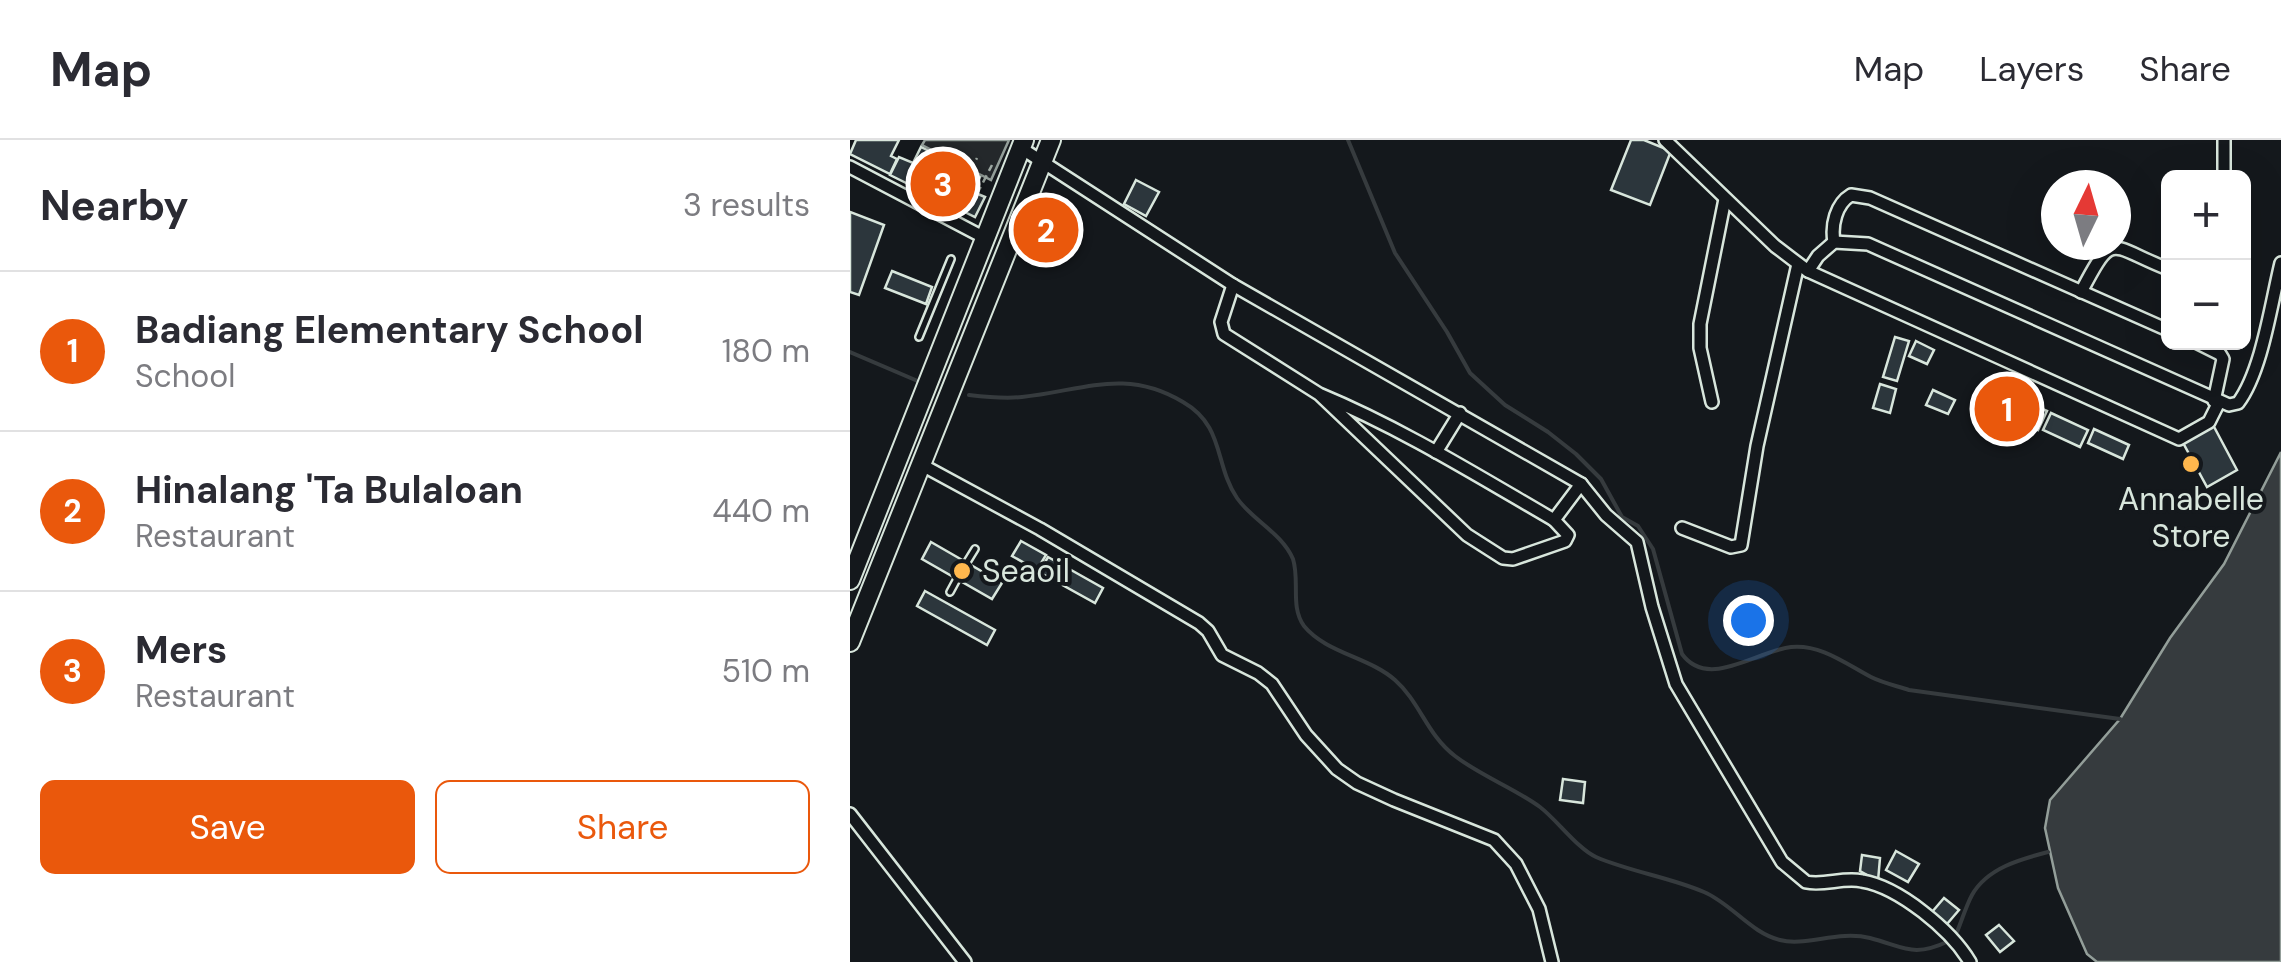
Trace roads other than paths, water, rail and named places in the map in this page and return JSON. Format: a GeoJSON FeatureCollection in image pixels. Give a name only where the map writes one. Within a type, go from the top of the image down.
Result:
{"type":"FeatureCollection","features":[{"type":"Feature","properties":{"kind":"highway"},"geometry":{"type":"LineString","coordinates":[[850,642],[1051,140]]}},
{"type":"Feature","properties":{"kind":"highway"},"geometry":{"type":"LineString","coordinates":[[852,573],[1022,144]]}},
{"type":"Feature","properties":{"kind":"street"},"geometry":{"type":"LineString","coordinates":[[1666,140],[1775,246],[1803,267],[2179,438],[2210,422],[2223,359],[2212,350]]}},
{"type":"Feature","properties":{"kind":"street"},"geometry":{"type":"LineString","coordinates":[[2224,140],[2224,170]]}},
{"type":"Feature","properties":{"kind":"street"},"geometry":{"type":"LineString","coordinates":[[1022,144],[1043,162],[1233,284],[1581,484],[1606,515],[1637,542],[1652,608],[1676,684],[1782,862],[1806,882],[1867,882],[1911,904],[1947,932],[1970,962]]}},
{"type":"Feature","properties":{"kind":"street"},"geometry":{"type":"LineString","coordinates":[[850,167],[985,238]]}},
{"type":"Feature","properties":{"kind":"street"},"geometry":{"type":"LineString","coordinates":[[1834,242],[1833,226],[1841,203],[1846,197],[1857,195],[2161,327]]}},
{"type":"Feature","properties":{"kind":"street"},"geometry":{"type":"LineString","coordinates":[[1712,402],[1700,348],[1700,324],[1725,198]]}},
{"type":"Feature","properties":{"kind":"street"},"geometry":{"type":"LineString","coordinates":[[1682,528],[1732,547],[1741,545],[1754,464],[1803,267],[1834,242],[1868,244],[2216,402],[2234,405],[2243,396],[2260,347],[2281,264]]}},
{"type":"Feature","properties":{"kind":"street"},"geometry":{"type":"LineString","coordinates":[[2081,292],[2100,254],[2109,248],[2119,248],[2161,265]]}},
{"type":"Feature","properties":{"kind":"street"},"geometry":{"type":"LineString","coordinates":[[1233,284],[1222,322],[1224,334],[1320,394],[1436,452],[1554,520],[1568,532],[1565,540],[1523,556],[1503,558],[1467,534],[1320,394]]}},
{"type":"Feature","properties":{"kind":"street"},"geometry":{"type":"LineString","coordinates":[[1436,452],[1460,413]]}},
{"type":"Feature","properties":{"kind":"street"},"geometry":{"type":"LineString","coordinates":[[922,464],[1199,623],[1222,654],[1272,684],[1321,753],[1358,783],[1494,840],[1516,864],[1540,909],[1552,962]]}},
{"type":"Feature","properties":{"kind":"street"},"geometry":{"type":"LineString","coordinates":[[1554,520],[1581,484]]}},
{"type":"Feature","properties":{"kind":"street"},"geometry":{"type":"LineString","coordinates":[[850,814],[965,962]]}},
{"type":"Feature","properties":{"kind":"lane"},"geometry":{"type":"LineString","coordinates":[[920,337],[951,258]]}},
{"type":"Feature","properties":{"kind":"lane"},"geometry":{"type":"LineString","coordinates":[[966,562],[975,549]]}},
{"type":"Feature","properties":{"kind":"lane"},"geometry":{"type":"LineString","coordinates":[[950,592],[957,579]]}},
{"type":"Feature","properties":{"kind":"waterway"},"geometry":{"type":"LineString","coordinates":[[1348,140],[1395,253],[1470,373],[1505,405],[1576,454],[1601,479],[1622,517],[1638,526],[1653,549],[1682,654],[1693,664],[1719,669],[1777,650],[1802,647],[1823,652],[1876,679],[1909,690],[2120,719]]}},
{"type":"Feature","properties":{"kind":"waterway"},"geometry":{"type":"LineString","coordinates":[[850,352],[920,382]]}},
{"type":"Feature","properties":{"kind":"waterway"},"geometry":{"type":"LineString","coordinates":[[969,395],[1015,398],[1122,383],[1162,391],[1183,402],[1206,422],[1237,498],[1282,542],[1293,559],[1297,611],[1304,626],[1324,643],[1385,672],[1411,698],[1445,748],[1540,807],[1596,857],[1704,892],[1760,931],[1780,940],[1800,942],[1858,936],[1917,950],[1949,941]]}},
{"type":"Feature","properties":{"kind":"waterway"},"geometry":{"type":"LineString","coordinates":[[1957,932],[1972,895],[1986,878],[2016,862],[2048,852]]}},
{"type":"Feature","properties":{"kind":"place","name":"Mers"},"geometry":{"type":"Point","coordinates":[943,184]}},
{"type":"Feature","properties":{"kind":"place","name":"Hinalang 'Ta Bulaloan"},"geometry":{"type":"Point","coordinates":[1046,230]}},
{"type":"Feature","properties":{"kind":"place","name":"Badiang Elementary School"},"geometry":{"type":"Point","coordinates":[2007,409]}},
{"type":"Feature","properties":{"kind":"place","name":"Annabelle Store"},"geometry":{"type":"Point","coordinates":[2191,464]}},
{"type":"Feature","properties":{"kind":"place","name":"Seaoil"},"geometry":{"type":"Point","coordinates":[962,571]}}]}
